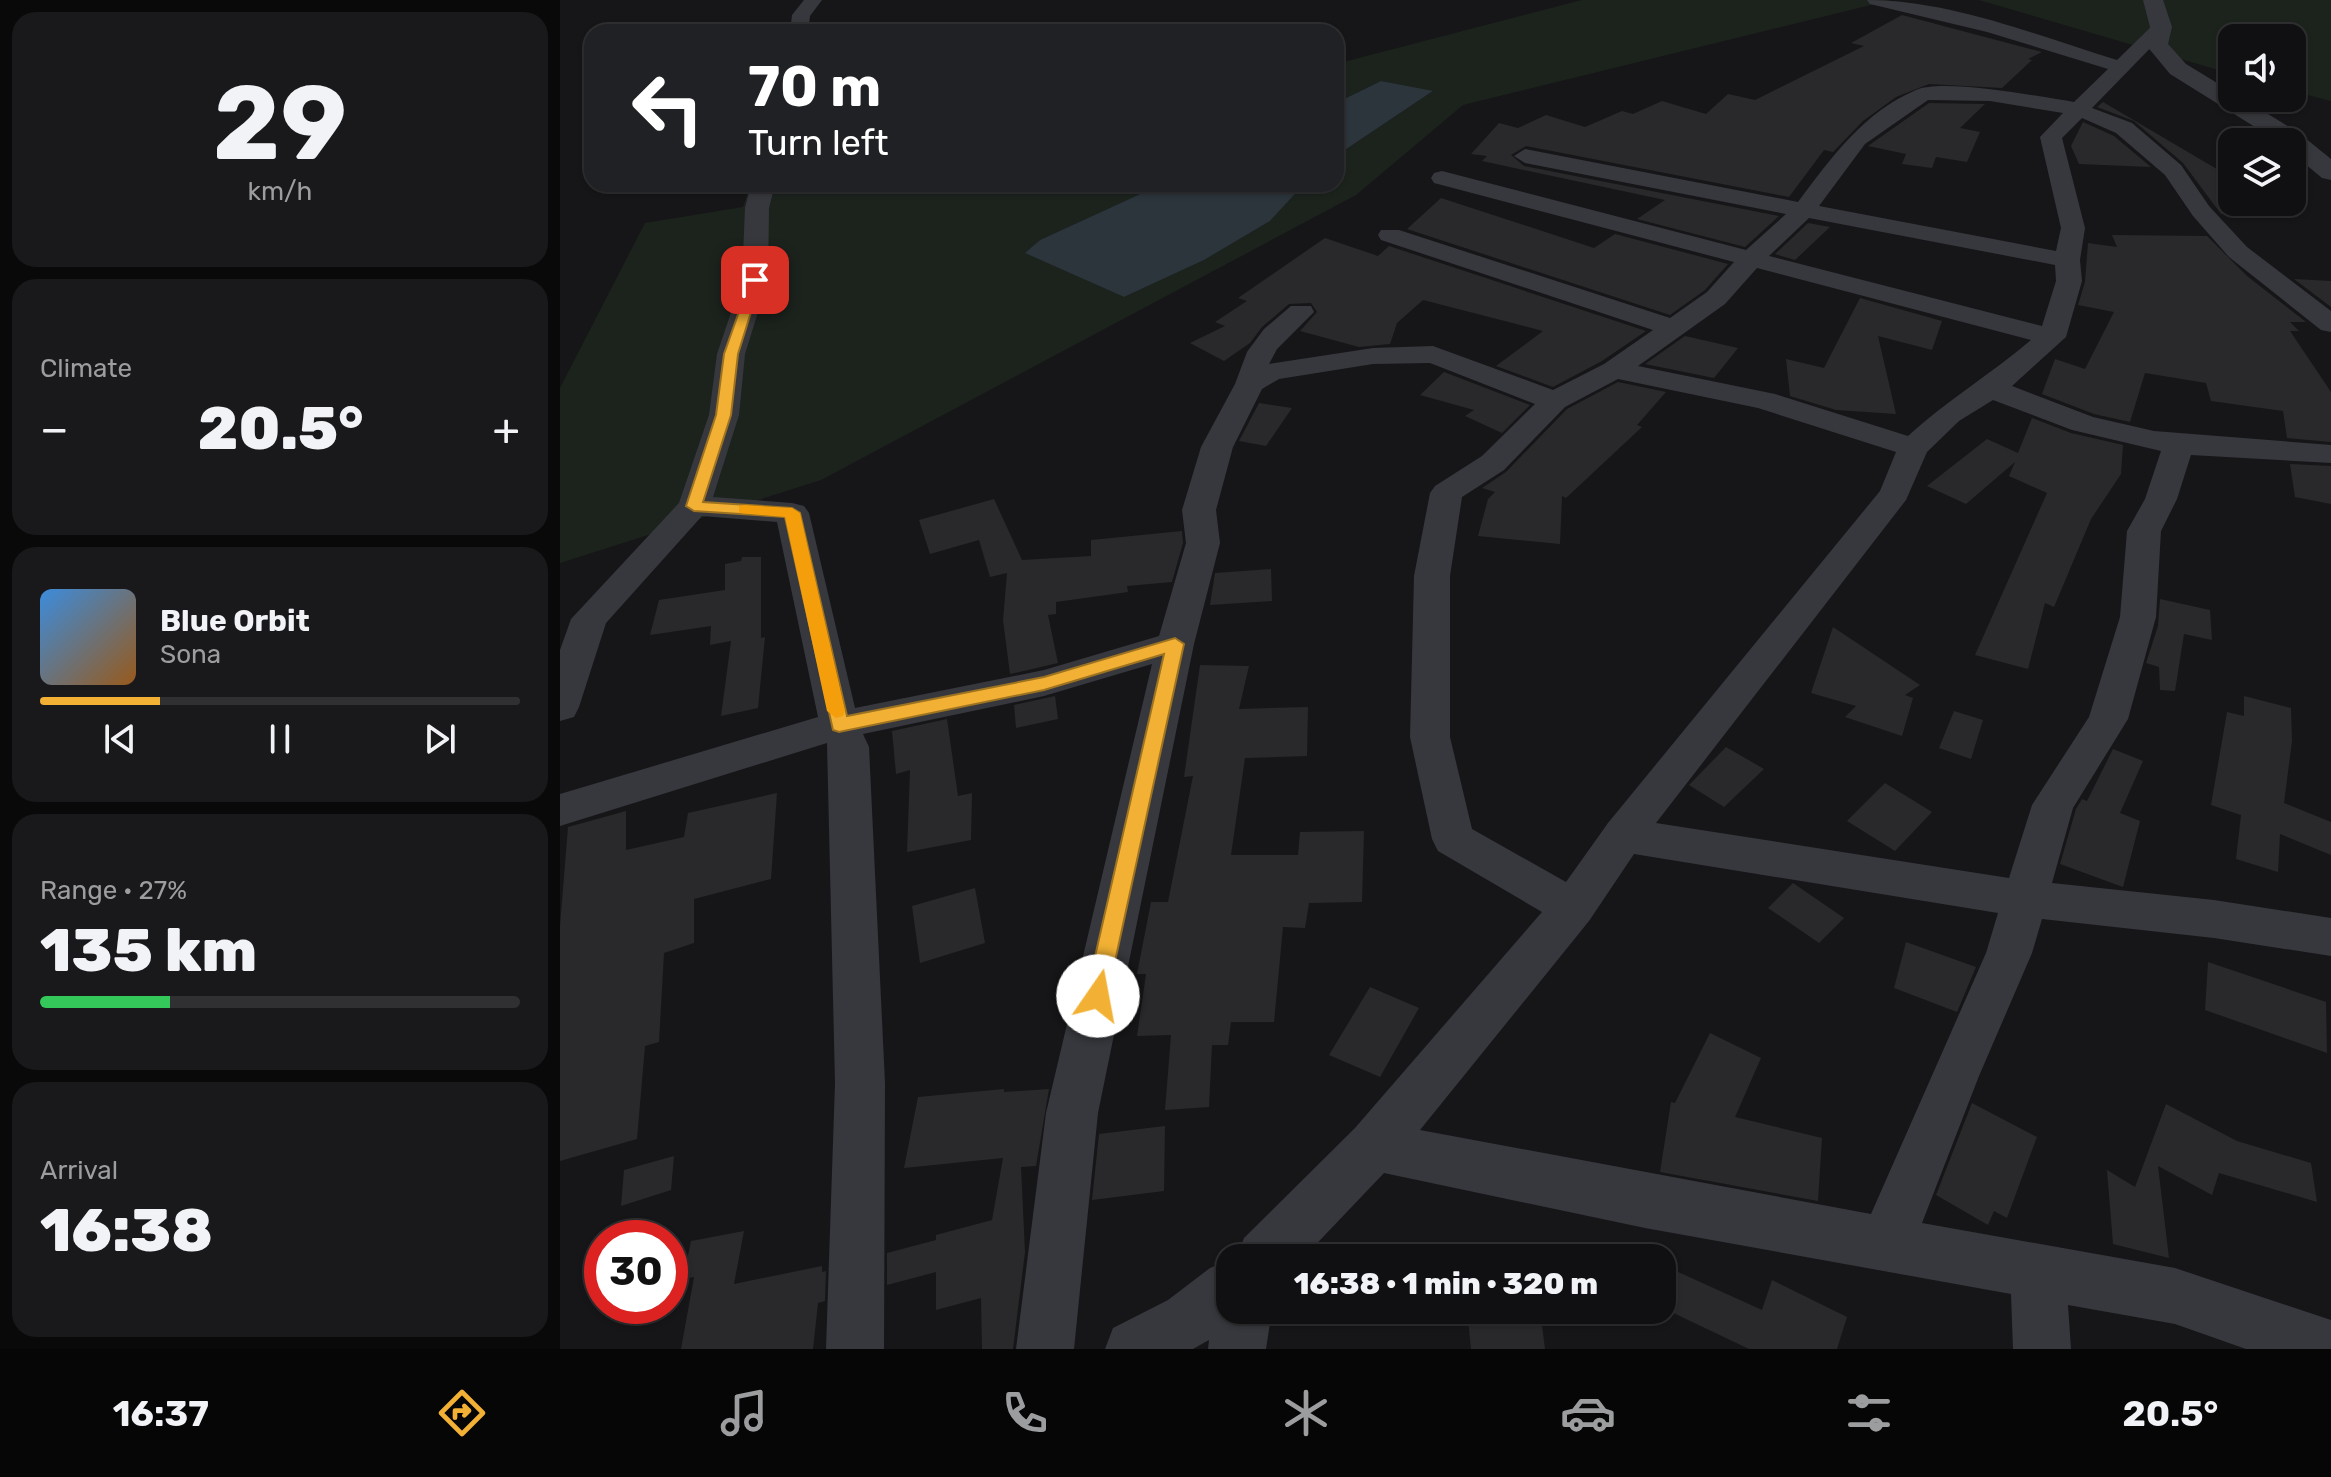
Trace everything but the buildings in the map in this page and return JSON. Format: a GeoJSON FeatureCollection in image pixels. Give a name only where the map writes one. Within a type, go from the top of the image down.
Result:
{"type":"FeatureCollection","features":[{"type":"Feature","properties":{"kind":"street"},"geometry":{"type":"LineString","coordinates":[[800,24],[801,15],[813,0]]}},
{"type":"Feature","properties":{"kind":"street"},"geometry":{"type":"LineString","coordinates":[[1876,0],[1993,28],[2121,67]]}},
{"type":"Feature","properties":{"kind":"street"},"geometry":{"type":"LineString","coordinates":[[1278,1244],[1374,1146],[1573,908],[1623,835],[1895,493],[1913,448],[1948,415],[1992,388],[2052,337],[2069,281],[2067,260],[2073,228],[2051,137],[2121,67],[2157,14]]}},
{"type":"Feature","properties":{"kind":"street"},"geometry":{"type":"LineString","coordinates":[[2157,14],[2157,45],[2178,69],[2290,138],[2331,172]]}},
{"type":"Feature","properties":{"kind":"street"},"geometry":{"type":"LineString","coordinates":[[1573,908],[1453,839],[1430,737],[1432,576],[1446,493],[1493,463],[1555,401],[1614,370],[1716,298],[1750,260],[1804,210],[1857,139],[1923,94],[1990,95],[2077,109],[2124,128],[2150,148],[2173,170],[2201,211],[2238,252],[2331,324]]}},
{"type":"Feature","properties":{"kind":"street"},"geometry":{"type":"LineString","coordinates":[[1525,156],[1804,210],[1915,235],[2067,260]]}},
{"type":"Feature","properties":{"kind":"street"},"geometry":{"type":"LineString","coordinates":[[1442,178],[2052,337]]}},
{"type":"Feature","properties":{"kind":"street"},"geometry":{"type":"LineString","coordinates":[[560,707],[589,619],[694,506],[724,415],[731,354],[755,280],[757,208],[761,192]]}},
{"type":"Feature","properties":{"kind":"street"},"geometry":{"type":"LineString","coordinates":[[1390,235],[1671,327]]}},
{"type":"Feature","properties":{"kind":"street"},"geometry":{"type":"LineString","coordinates":[[1045,1349],[1072,1113],[1175,644],[1203,543],[1199,510],[1217,447],[1250,384],[1252,363],[1266,341],[1301,312]]}},
{"type":"Feature","properties":{"kind":"street"},"geometry":{"type":"LineString","coordinates":[[1250,384],[1271,372],[1373,356],[1433,354],[1555,401]]}},
{"type":"Feature","properties":{"kind":"street"},"geometry":{"type":"LineString","coordinates":[[1614,370],[1765,400],[1913,448]]}},
{"type":"Feature","properties":{"kind":"street"},"geometry":{"type":"LineString","coordinates":[[1992,388],[2033,408],[2095,429],[2179,444],[2331,454]]}},
{"type":"Feature","properties":{"kind":"street"},"geometry":{"type":"LineString","coordinates":[[1887,1243],[1954,1076],[2009,953],[2053,805],[2108,719],[2138,617],[2144,531],[2161,499],[2179,444]]}},
{"type":"Feature","properties":{"kind":"street"},"geometry":{"type":"LineString","coordinates":[[694,506],[792,513],[839,725],[849,747],[860,1083],[855,1349]]}},
{"type":"Feature","properties":{"kind":"street"},"geometry":{"type":"LineString","coordinates":[[560,810],[839,725],[1044,683],[1175,644]]}},
{"type":"Feature","properties":{"kind":"street"},"geometry":{"type":"LineString","coordinates":[[1623,835],[2027,899],[2214,919],[2331,937]]}},
{"type":"Feature","properties":{"kind":"street"},"geometry":{"type":"LineString","coordinates":[[1374,1146],[1645,1201],[2038,1269],[2175,1296],[2331,1349]]}},
{"type":"Feature","properties":{"kind":"street"},"geometry":{"type":"LineString","coordinates":[[2038,1269],[2042,1349]]}},
{"type":"Feature","properties":{"kind":"street"},"geometry":{"type":"LineString","coordinates":[[1134,1349],[1188,1320],[1216,1299]]}},
{"type":"Feature","properties":{"kind":"street"},"geometry":{"type":"LineString","coordinates":[[1237,1349],[1241,1324]]}},
{"type":"Feature","properties":{"kind":"shaded area"},"geometry":{"type":"Polygon","coordinates":[[[1582,0],[1891,0],[1463,105],[1356,195],[821,480],[560,563],[560,388],[645,223],[743,207],[748,192],[1145,192],[1040,240],[1026,253],[1124,297],[1204,260],[1270,221],[1297,192],[1344,192],[1344,151],[1432,92],[1381,81],[1344,99],[1344,62],[1582,0]]]}},
{"type":"Feature","properties":{"kind":"shaded area"},"geometry":{"type":"Polygon","coordinates":[[[1979,0],[2331,0],[2331,101],[2306,95],[2306,24],[2218,24],[2218,70],[1979,0]]]}},
{"type":"Feature","properties":{"kind":"shaded area"},"geometry":{"type":"Polygon","coordinates":[[[1381,81],[1433,91],[1344,151],[1344,99],[1381,81]]]}},
{"type":"Feature","properties":{"kind":"shaded area"},"geometry":{"type":"Polygon","coordinates":[[[1145,192],[1297,192],[1270,221],[1204,260],[1124,297],[1025,253],[1040,240],[1145,192]]]}},
{"type":"Feature","properties":{"kind":"slow traffic"},"geometry":{"type":"LineString","coordinates":[[744,510],[792,513],[836,711]]}},
{"type":"Feature","properties":{"kind":"route"},"geometry":{"type":"LineString","coordinates":[[755,280],[731,354],[724,415],[694,506],[792,513],[839,725],[1044,683],[1175,644],[1098,996]]}}]}
